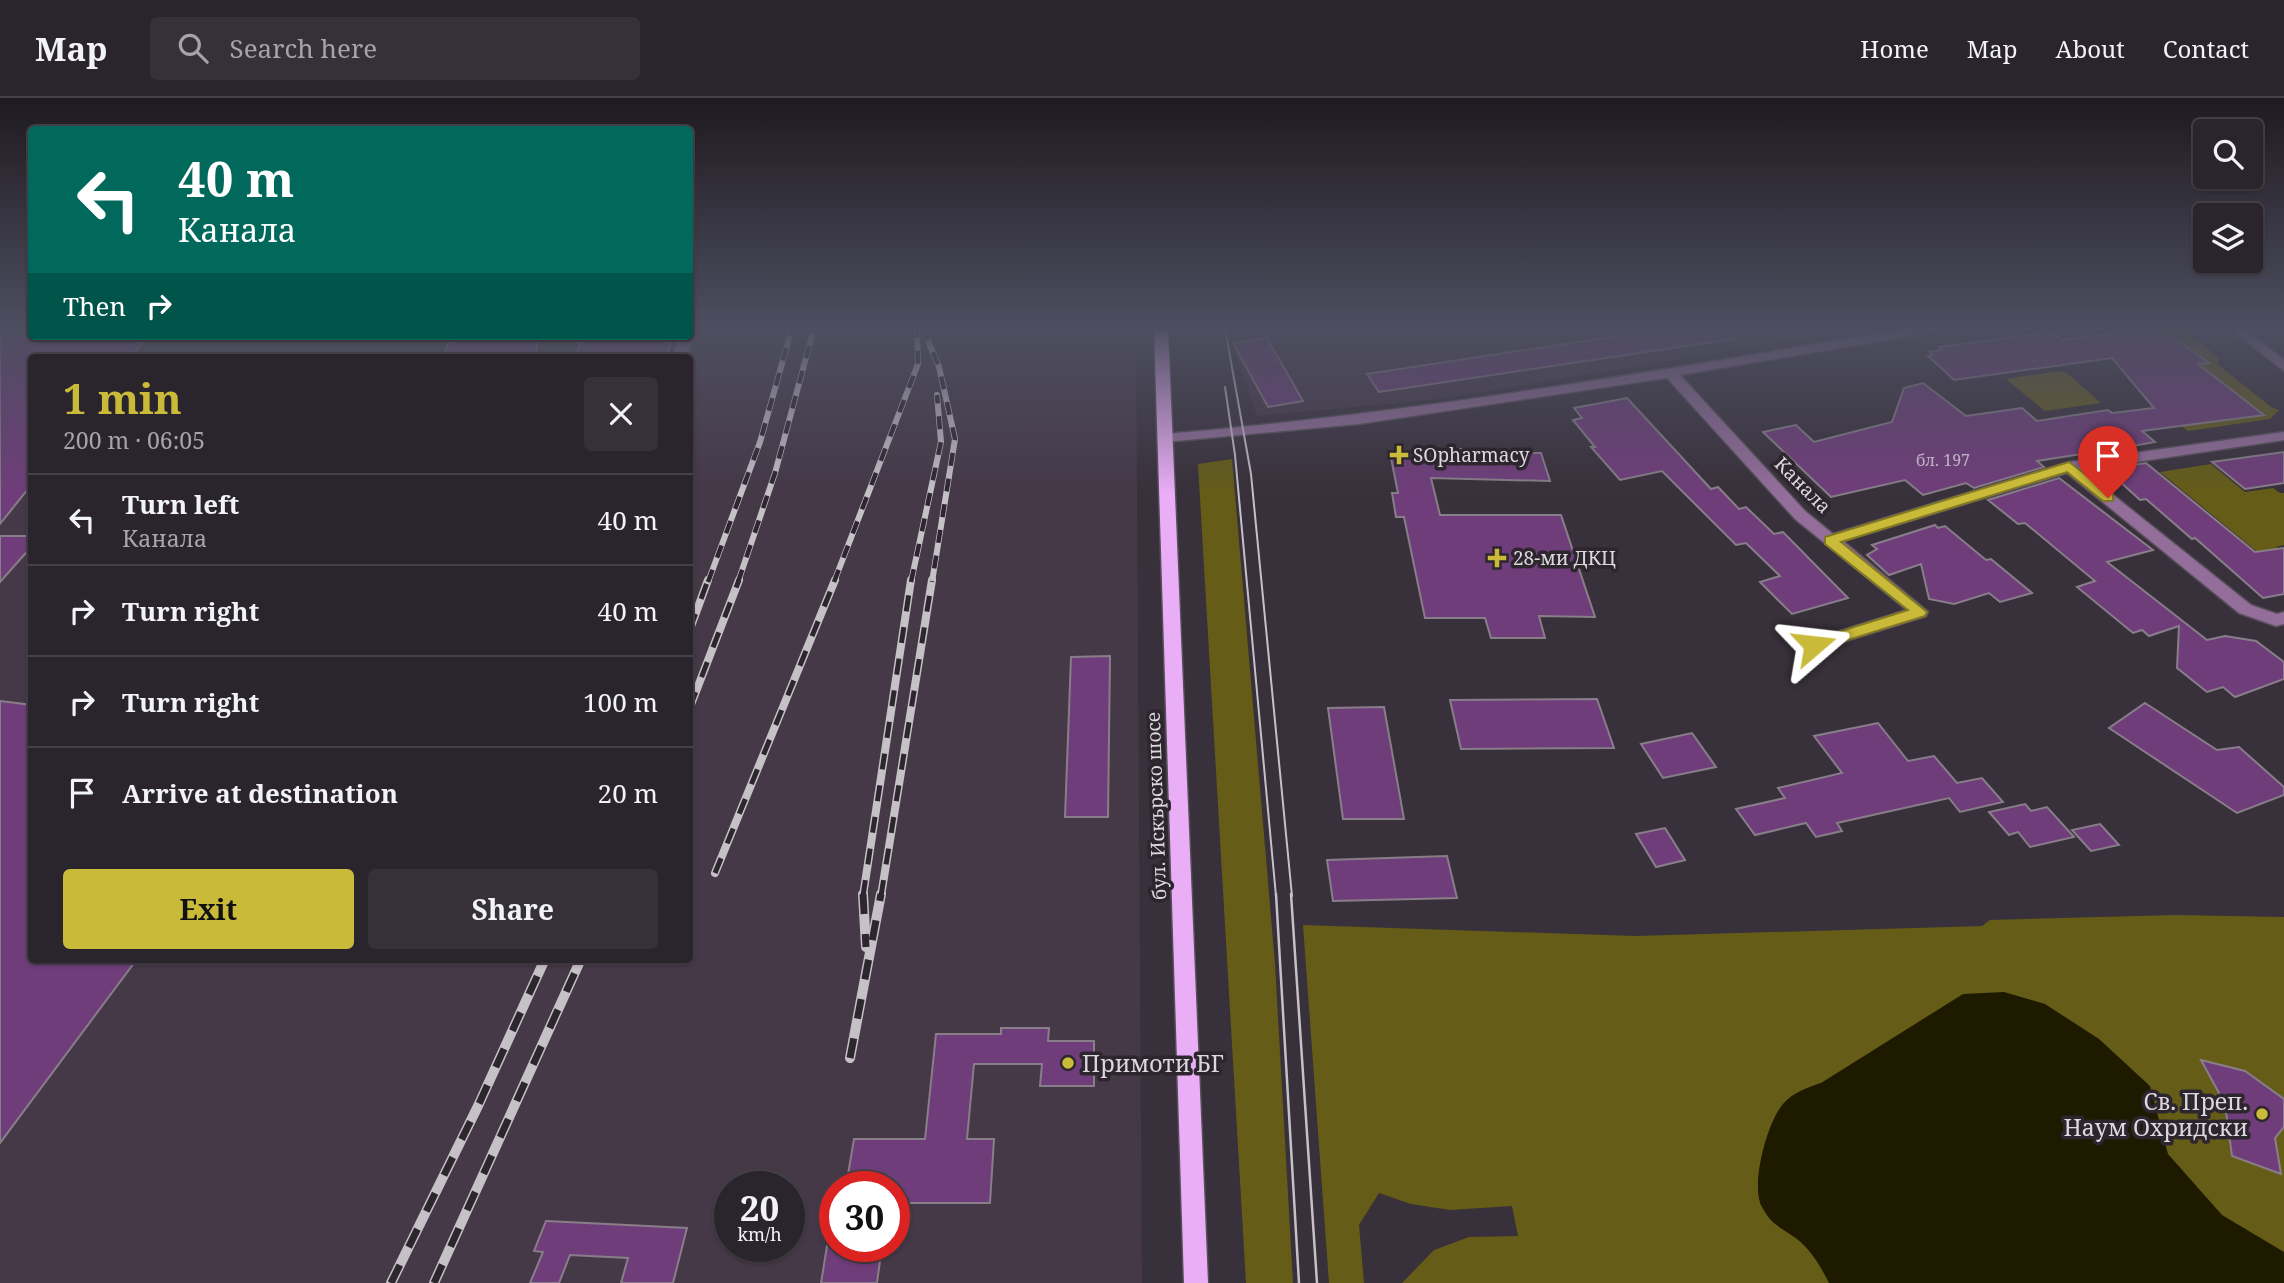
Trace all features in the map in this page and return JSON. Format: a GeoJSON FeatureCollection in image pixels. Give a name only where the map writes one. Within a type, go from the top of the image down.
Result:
{"type":"FeatureCollection","features":[{"type":"Feature","properties":{"kind":"main road","name":"бул. Искърско шосе"},"geometry":{"type":"LineString","coordinates":[[1163,383],[1196,1283]]}},
{"type":"Feature","properties":{"kind":"street"},"geometry":{"type":"LineString","coordinates":[[1165,438],[1327,425],[1596,383]]}},
{"type":"Feature","properties":{"kind":"street","name":"Канала"},"geometry":{"type":"LineString","coordinates":[[1679,383],[1800,516],[1920,612],[1814,645]]}},
{"type":"Feature","properties":{"kind":"street"},"geometry":{"type":"LineString","coordinates":[[1830,540],[2069,467],[2284,436]]}},
{"type":"Feature","properties":{"kind":"street"},"geometry":{"type":"LineString","coordinates":[[2069,467],[2245,609],[2276,620],[2284,618]]}},
{"type":"Feature","properties":{"kind":"shaded area"},"geometry":{"type":"Polygon","coordinates":[[[0,383],[28,383],[28,963],[693,963],[693,383],[1136,383],[1142,1283],[0,1283],[0,383]]]}},
{"type":"Feature","properties":{"kind":"shaded area"},"geometry":{"type":"Polygon","coordinates":[[[1246,383],[1535,383],[1441,399],[1257,416],[1246,383]]]}},
{"type":"Feature","properties":{"kind":"shaded area"},"geometry":{"type":"Polygon","coordinates":[[[2011,383],[2079,383],[2101,403],[2045,411],[2011,383]]]}},
{"type":"Feature","properties":{"kind":"shaded area"},"geometry":{"type":"Polygon","coordinates":[[[2223,383],[2241,383],[2271,407],[2279,410],[2270,419],[2188,431],[2181,426],[2263,415],[2223,383]]]}},
{"type":"Feature","properties":{"kind":"shaded area"},"geometry":{"type":"Polygon","coordinates":[[[1232,459],[1275,964],[1293,1283],[1246,1283],[1198,464],[1232,459]]]}},
{"type":"Feature","properties":{"kind":"shaded area"},"geometry":{"type":"Polygon","coordinates":[[[2211,464],[2245,492],[2273,488],[2284,493],[2284,545],[2276,547],[2281,551],[2261,555],[2160,472],[2211,464]]]}},
{"type":"Feature","properties":{"kind":"shaded area"},"geometry":{"type":"Polygon","coordinates":[[[2175,915],[2284,917],[2284,1283],[1402,1283],[1434,1250],[1469,1237],[1518,1236],[1512,1206],[1450,1210],[1411,1204],[1379,1193],[1359,1225],[1364,1283],[1329,1283],[1303,925],[1635,936],[1982,926],[1990,920],[2175,915]]]}},
{"type":"Feature","properties":{"kind":"shaded area"},"geometry":{"type":"Polygon","coordinates":[[[2004,992],[2045,1004],[2099,1039],[2150,1086],[2168,1154],[2222,1215],[2284,1252],[2284,1283],[1829,1283],[1807,1249],[1777,1226],[1762,1207],[1758,1185],[1759,1170],[1766,1139],[1777,1113],[1796,1093],[1821,1083],[1963,994],[2004,992]]]}},
{"type":"Feature","properties":{"kind":"building"},"geometry":{"type":"Polygon","coordinates":[[[0,383],[28,383],[28,489],[0,524],[0,383]]]}},
{"type":"Feature","properties":{"kind":"building"},"geometry":{"type":"Polygon","coordinates":[[[1255,383],[1293,383],[1303,401],[1268,407],[1255,383]]]}},
{"type":"Feature","properties":{"kind":"building"},"geometry":{"type":"Polygon","coordinates":[[[1373,383],[1437,383],[1379,392],[1373,383]]]}},
{"type":"Feature","properties":{"kind":"building"},"geometry":{"type":"Polygon","coordinates":[[[1922,383],[1966,416],[2022,408],[2037,421],[2108,410],[2112,413],[2154,408],[2133,383],[2223,383],[2264,415],[2142,431],[2155,442],[2127,447],[2132,451],[2091,456],[2088,453],[2037,461],[2044,467],[1974,488],[1966,483],[1923,495],[1905,480],[1831,497],[1763,432],[1796,425],[1814,442],[1892,422],[1904,388],[1922,383]]]}},
{"type":"Feature","properties":{"kind":"building"},"geometry":{"type":"Polygon","coordinates":[[[1627,398],[1711,489],[1718,487],[1739,509],[1746,507],[1774,534],[1783,532],[1848,598],[1792,614],[1760,582],[1780,576],[1746,543],[1736,545],[1662,471],[1620,480],[1591,447],[1595,447],[1573,420],[1582,418],[1574,408],[1627,398]]]}},
{"type":"Feature","properties":{"kind":"building","name":"28-ми ДКЦ"},"geometry":{"type":"Polygon","coordinates":[[[1447,449],[1482,449],[1483,453],[1541,453],[1550,481],[1431,478],[1440,515],[1561,515],[1595,617],[1539,616],[1545,638],[1491,638],[1485,618],[1425,618],[1404,517],[1396,517],[1392,493],[1398,493],[1390,453],[1447,453],[1447,449]]]}},
{"type":"Feature","properties":{"kind":"building"},"geometry":{"type":"Polygon","coordinates":[[[2284,452],[2284,483],[2245,489],[2212,462],[2284,452]]]}},
{"type":"Feature","properties":{"kind":"building"},"geometry":{"type":"Polygon","coordinates":[[[2146,463],[2255,552],[2284,548],[2284,594],[2263,598],[2195,538],[2192,539],[2146,499],[2140,500],[2106,469],[2146,463]]]}},
{"type":"Feature","properties":{"kind":"building"},"geometry":{"type":"Polygon","coordinates":[[[2059,478],[2153,550],[2107,562],[2207,640],[2225,636],[2256,641],[2284,662],[2284,679],[2235,697],[2223,687],[2207,692],[2177,668],[2179,626],[2149,636],[2142,630],[2133,633],[2077,587],[2095,581],[2025,523],[2018,524],[1988,500],[2059,478]]]}},
{"type":"Feature","properties":{"kind":"building"},"geometry":{"type":"Polygon","coordinates":[[[1935,525],[1938,528],[1945,526],[2032,593],[2000,602],[1989,593],[1954,604],[1929,599],[1921,564],[1889,575],[1867,555],[1877,549],[1872,545],[1935,525]]]}},
{"type":"Feature","properties":{"kind":"building"},"geometry":{"type":"Polygon","coordinates":[[[0,536],[28,536],[28,550],[0,582],[0,536]]]}},
{"type":"Feature","properties":{"kind":"building"},"geometry":{"type":"Polygon","coordinates":[[[1110,656],[1108,817],[1065,817],[1071,657],[1110,656]]]}},
{"type":"Feature","properties":{"kind":"building"},"geometry":{"type":"Polygon","coordinates":[[[1597,699],[1614,748],[1461,749],[1450,700],[1597,699]]]}},
{"type":"Feature","properties":{"kind":"building"},"geometry":{"type":"Polygon","coordinates":[[[0,701],[28,704],[28,963],[134,963],[0,1143],[0,701]]]}},
{"type":"Feature","properties":{"kind":"building"},"geometry":{"type":"Polygon","coordinates":[[[2145,703],[2217,750],[2239,747],[2284,787],[2284,795],[2237,813],[2109,728],[2145,703]]]}},
{"type":"Feature","properties":{"kind":"building"},"geometry":{"type":"Polygon","coordinates":[[[1384,707],[1404,819],[1343,819],[1328,708],[1384,707]]]}},
{"type":"Feature","properties":{"kind":"building"},"geometry":{"type":"Polygon","coordinates":[[[1878,723],[1908,761],[1934,756],[1957,783],[1982,778],[2003,802],[1960,812],[1949,798],[1837,823],[1842,831],[1816,837],[1806,823],[1755,835],[1736,809],[1785,798],[1778,788],[1842,773],[1814,736],[1878,723]]]}},
{"type":"Feature","properties":{"kind":"building"},"geometry":{"type":"Polygon","coordinates":[[[1692,733],[1716,767],[1663,778],[1641,744],[1692,733]]]}},
{"type":"Feature","properties":{"kind":"building"},"geometry":{"type":"Polygon","coordinates":[[[2025,804],[2031,811],[2047,807],[2074,837],[2030,847],[2018,832],[2009,835],[1989,812],[2025,804]]]}},
{"type":"Feature","properties":{"kind":"building"},"geometry":{"type":"Polygon","coordinates":[[[2100,824],[2119,845],[2091,851],[2072,830],[2100,824]]]}},
{"type":"Feature","properties":{"kind":"building"},"geometry":{"type":"Polygon","coordinates":[[[1665,828],[1685,860],[1656,867],[1636,834],[1665,828]]]}},
{"type":"Feature","properties":{"kind":"building"},"geometry":{"type":"Polygon","coordinates":[[[1447,856],[1457,898],[1333,901],[1327,860],[1447,856]]]}},
{"type":"Feature","properties":{"kind":"building"},"geometry":{"type":"Polygon","coordinates":[[[1001,1028],[1049,1028],[1048,1041],[1094,1041],[1094,1086],[1040,1086],[1042,1064],[974,1064],[967,1139],[994,1139],[990,1203],[910,1203],[910,1171],[849,1171],[854,1139],[925,1139],[936,1034],[1001,1034],[1001,1028]]]}},
{"type":"Feature","properties":{"kind":"building"},"geometry":{"type":"Polygon","coordinates":[[[2201,1060],[2245,1071],[2284,1099],[2284,1127],[2275,1138],[2281,1174],[2232,1156],[2225,1104],[2201,1060]]]}},
{"type":"Feature","properties":{"kind":"building"},"geometry":{"type":"Polygon","coordinates":[[[546,1221],[687,1228],[673,1283],[621,1283],[628,1258],[570,1255],[559,1283],[530,1283],[543,1252],[534,1251],[546,1221]]]}},
{"type":"Feature","properties":{"kind":"building"},"geometry":{"type":"Polygon","coordinates":[[[824,1262],[880,1262],[877,1283],[821,1283],[824,1262]]]}},
{"type":"Feature","properties":{"kind":"tram line"},"geometry":{"type":"LineString","coordinates":[[1235,383],[1251,474],[1292,896]]}},
{"type":"Feature","properties":{"kind":"tram line"},"geometry":{"type":"LineString","coordinates":[[1225,387],[1235,455],[1276,896]]}},
{"type":"Feature","properties":{"kind":"tram line"},"geometry":{"type":"LineString","coordinates":[[1276,894],[1299,1283]]}},
{"type":"Feature","properties":{"kind":"tram line"},"geometry":{"type":"LineString","coordinates":[[1291,894],[1317,1283]]}},
{"type":"Feature","properties":{"kind":"railway"},"geometry":{"type":"LineString","coordinates":[[708,582],[760,442],[776,383]]}},
{"type":"Feature","properties":{"kind":"railway"},"geometry":{"type":"LineString","coordinates":[[738,582],[775,473],[799,383]]}},
{"type":"Feature","properties":{"kind":"railway"},"geometry":{"type":"LineString","coordinates":[[834,582],[911,383]]}},
{"type":"Feature","properties":{"kind":"railway"},"geometry":{"type":"LineString","coordinates":[[932,582],[955,439],[943,383]]}},
{"type":"Feature","properties":{"kind":"railway"},"geometry":{"type":"LineString","coordinates":[[911,582],[941,442],[937,395]]}},
{"type":"Feature","properties":{"kind":"railway"},"geometry":{"type":"LineString","coordinates":[[693,621],[708,580]]}},
{"type":"Feature","properties":{"kind":"railway"},"geometry":{"type":"LineString","coordinates":[[693,699],[739,580]]}},
{"type":"Feature","properties":{"kind":"railway"},"geometry":{"type":"LineString","coordinates":[[715,873],[835,580]]}},
{"type":"Feature","properties":{"kind":"railway"},"geometry":{"type":"LineString","coordinates":[[863,895],[911,580]]}},
{"type":"Feature","properties":{"kind":"railway"},"geometry":{"type":"LineString","coordinates":[[881,896],[932,580]]}},
{"type":"Feature","properties":{"kind":"railway"},"geometry":{"type":"LineString","coordinates":[[850,1058],[881,894]]}},
{"type":"Feature","properties":{"kind":"railway"},"geometry":{"type":"LineString","coordinates":[[863,895],[866,947]]}},
{"type":"Feature","properties":{"kind":"railway"},"geometry":{"type":"LineString","coordinates":[[391,1283],[478,1106],[543,963]]}},
{"type":"Feature","properties":{"kind":"railway"},"geometry":{"type":"LineString","coordinates":[[434,1283],[579,963]]}},
{"type":"Feature","properties":{"kind":"place","name":"SOpharmacy"},"geometry":{"type":"Point","coordinates":[1399,455]}},
{"type":"Feature","properties":{"kind":"place","name":"28-ми ДКЦ"},"geometry":{"type":"Point","coordinates":[1497,558]}},
{"type":"Feature","properties":{"kind":"place","name":"Примоти БГ"},"geometry":{"type":"Point","coordinates":[1068,1063]}},
{"type":"Feature","properties":{"kind":"place","name":"Св. Преп. Наум Охридски"},"geometry":{"type":"Point","coordinates":[2262,1114]}},
{"type":"Feature","properties":{"kind":"route"},"geometry":{"type":"LineString","coordinates":[[1814,645],[1920,612],[1830,540],[2069,467],[2108,498]]}}]}
